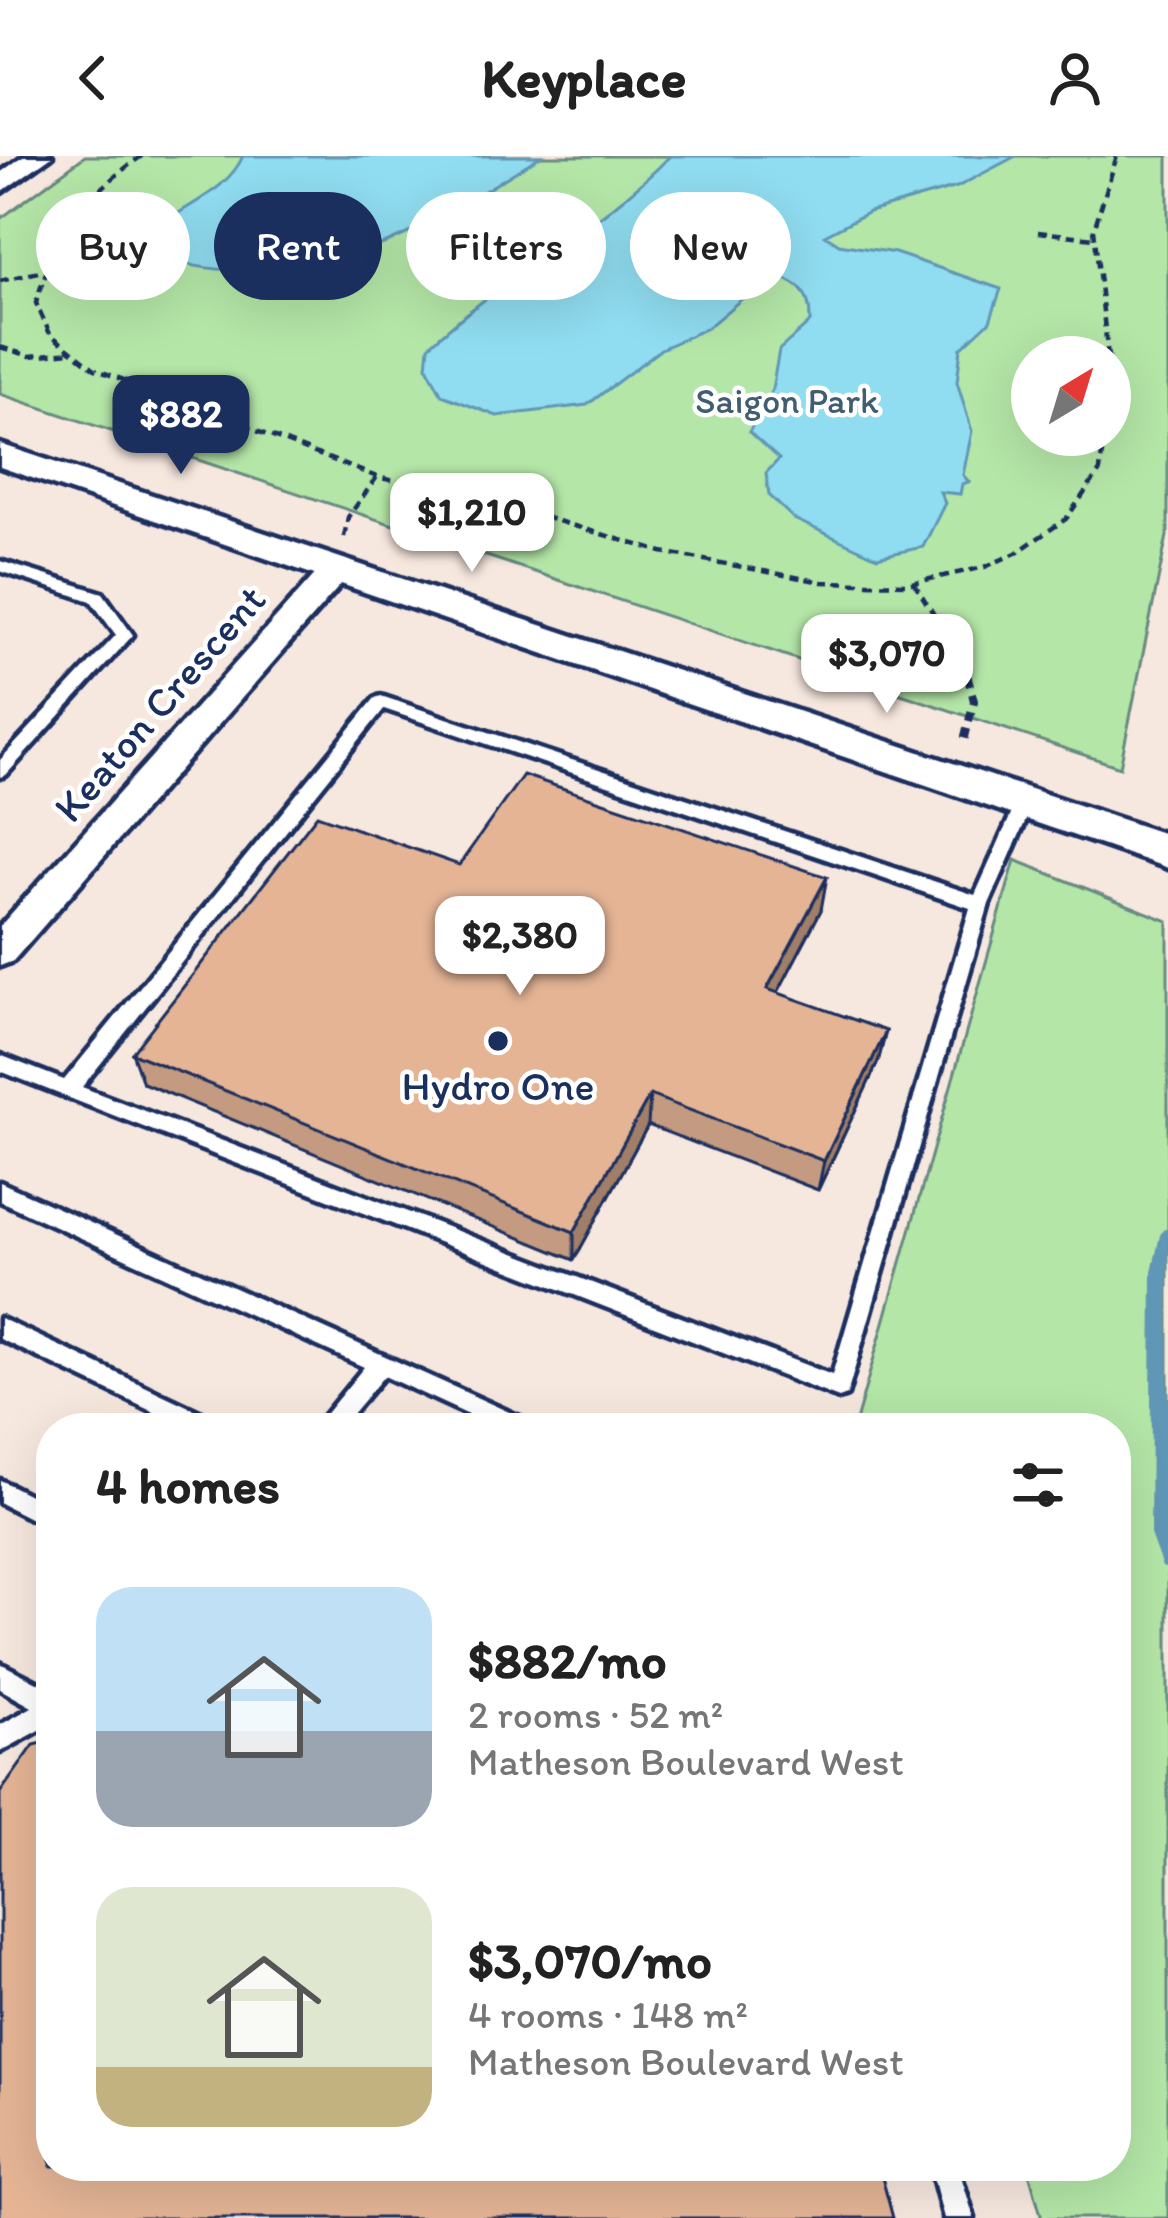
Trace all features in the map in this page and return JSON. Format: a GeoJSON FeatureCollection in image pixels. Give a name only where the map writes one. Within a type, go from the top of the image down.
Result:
{"type":"FeatureCollection","features":[{"type":"Feature","properties":{"kind":"street"},"geometry":{"type":"LineString","coordinates":[[0,185],[39,156]]}},
{"type":"Feature","properties":{"kind":"street"},"geometry":{"type":"LineString","coordinates":[[0,455],[1168,852]]}},
{"type":"Feature","properties":{"kind":"street","name":"Keaton Crescent"},"geometry":{"type":"LineString","coordinates":[[0,951],[338,568]]}},
{"type":"Feature","properties":{"kind":"lane"},"geometry":{"type":"LineString","coordinates":[[0,566],[98,597],[124,635],[0,771]]}},
{"type":"Feature","properties":{"kind":"lane"},"geometry":{"type":"LineString","coordinates":[[68,1090],[381,702],[980,904]]}},
{"type":"Feature","properties":{"kind":"lane"},"geometry":{"type":"LineString","coordinates":[[0,1063],[839,1388],[980,904],[1024,804]]}},
{"type":"Feature","properties":{"kind":"lane"},"geometry":{"type":"LineString","coordinates":[[0,1191],[488,1413]]}},
{"type":"Feature","properties":{"kind":"lane"},"geometry":{"type":"LineString","coordinates":[[0,1328],[180,1413]]}},
{"type":"Feature","properties":{"kind":"lane"},"geometry":{"type":"LineString","coordinates":[[338,1413],[381,1364]]}},
{"type":"Feature","properties":{"kind":"lane"},"geometry":{"type":"LineString","coordinates":[[0,1491],[36,1510]]}},
{"type":"Feature","properties":{"kind":"lane"},"geometry":{"type":"LineString","coordinates":[[0,1675],[36,1698]]}},
{"type":"Feature","properties":{"kind":"lane"},"geometry":{"type":"LineString","coordinates":[[0,1738],[36,1716]]}},
{"type":"Feature","properties":{"kind":"lane"},"geometry":{"type":"LineString","coordinates":[[948,2181],[959,2218]]}},
{"type":"Feature","properties":{"kind":"path"},"geometry":{"type":"LineString","coordinates":[[95,192],[142,156]]}},
{"type":"Feature","properties":{"kind":"path"},"geometry":{"type":"LineString","coordinates":[[1109,336],[1094,238],[1099,203],[1118,156]]}},
{"type":"Feature","properties":{"kind":"path"},"geometry":{"type":"LineString","coordinates":[[1038,232],[1094,238]]}},
{"type":"Feature","properties":{"kind":"path"},"geometry":{"type":"LineString","coordinates":[[0,281],[36,273]]}},
{"type":"Feature","properties":{"kind":"path"},"geometry":{"type":"LineString","coordinates":[[37,300],[38,314],[50,334],[95,369],[377,476],[534,514],[662,552],[822,582],[914,583],[985,567],[1016,553],[1066,519],[1100,471],[1102,456]]}},
{"type":"Feature","properties":{"kind":"path"},"geometry":{"type":"LineString","coordinates":[[0,347],[30,356],[72,352]]}},
{"type":"Feature","properties":{"kind":"path"},"geometry":{"type":"LineString","coordinates":[[338,568],[348,517],[377,476]]}},
{"type":"Feature","properties":{"kind":"path"},"geometry":{"type":"LineString","coordinates":[[914,583],[974,678],[978,701]]}},
{"type":"Feature","properties":{"kind":"green space","name":"Saigon Park"},"geometry":{"type":"Polygon","coordinates":[[[85,156],[1168,156],[1168,531],[1120,767],[0,394],[0,219],[36,192],[36,300],[190,300],[190,192],[36,192],[85,156]]]}},
{"type":"Feature","properties":{"kind":"green space"},"geometry":{"type":"Polygon","coordinates":[[[1015,860],[1168,921],[1168,2218],[1042,2218],[1031,2181],[1131,2181],[1131,1413],[858,1413],[1015,860]]]}},
{"type":"Feature","properties":{"kind":"water"},"geometry":{"type":"Polygon","coordinates":[[[243,156],[541,156],[482,192],[406,192],[406,234],[382,244],[382,192],[214,192],[214,268],[190,264],[190,206],[235,169],[243,156]]]}},
{"type":"Feature","properties":{"kind":"water"},"geometry":{"type":"Polygon","coordinates":[[[670,156],[1016,156],[957,187],[869,212],[825,235],[839,244],[895,253],[1001,289],[990,321],[961,348],[957,382],[972,431],[963,475],[969,482],[962,484],[960,494],[940,492],[945,503],[923,547],[877,557],[794,519],[769,495],[766,473],[779,459],[749,432],[772,390],[779,350],[810,322],[807,300],[791,282],[791,192],[631,192],[670,156]]]}},
{"type":"Feature","properties":{"kind":"water"},"geometry":{"type":"Polygon","coordinates":[[[630,193],[630,300],[741,300],[707,328],[661,349],[587,405],[497,416],[442,395],[427,367],[429,346],[484,300],[606,300],[606,212],[630,193]]]}},
{"type":"Feature","properties":{"kind":"building","name":"Hydro One"},"geometry":{"type":"Polygon","coordinates":[[[523,775],[827,877],[767,989],[886,1031],[824,1161],[650,1095],[574,1232],[132,1053],[317,815],[459,865],[523,775]]]}},
{"type":"Feature","properties":{"kind":"building"},"geometry":{"type":"Polygon","coordinates":[[[34,1745],[36,2181],[883,2181],[893,2218],[0,2218],[0,1793],[34,1745]]]}},
{"type":"Feature","properties":{"kind":"waterway"},"geometry":{"type":"LineString","coordinates":[[1168,1235],[1160,1272],[1159,1534],[1168,1561]]}},
{"type":"Feature","properties":{"kind":"place","name":"Hydro One"},"geometry":{"type":"Point","coordinates":[498,1041]}}]}
